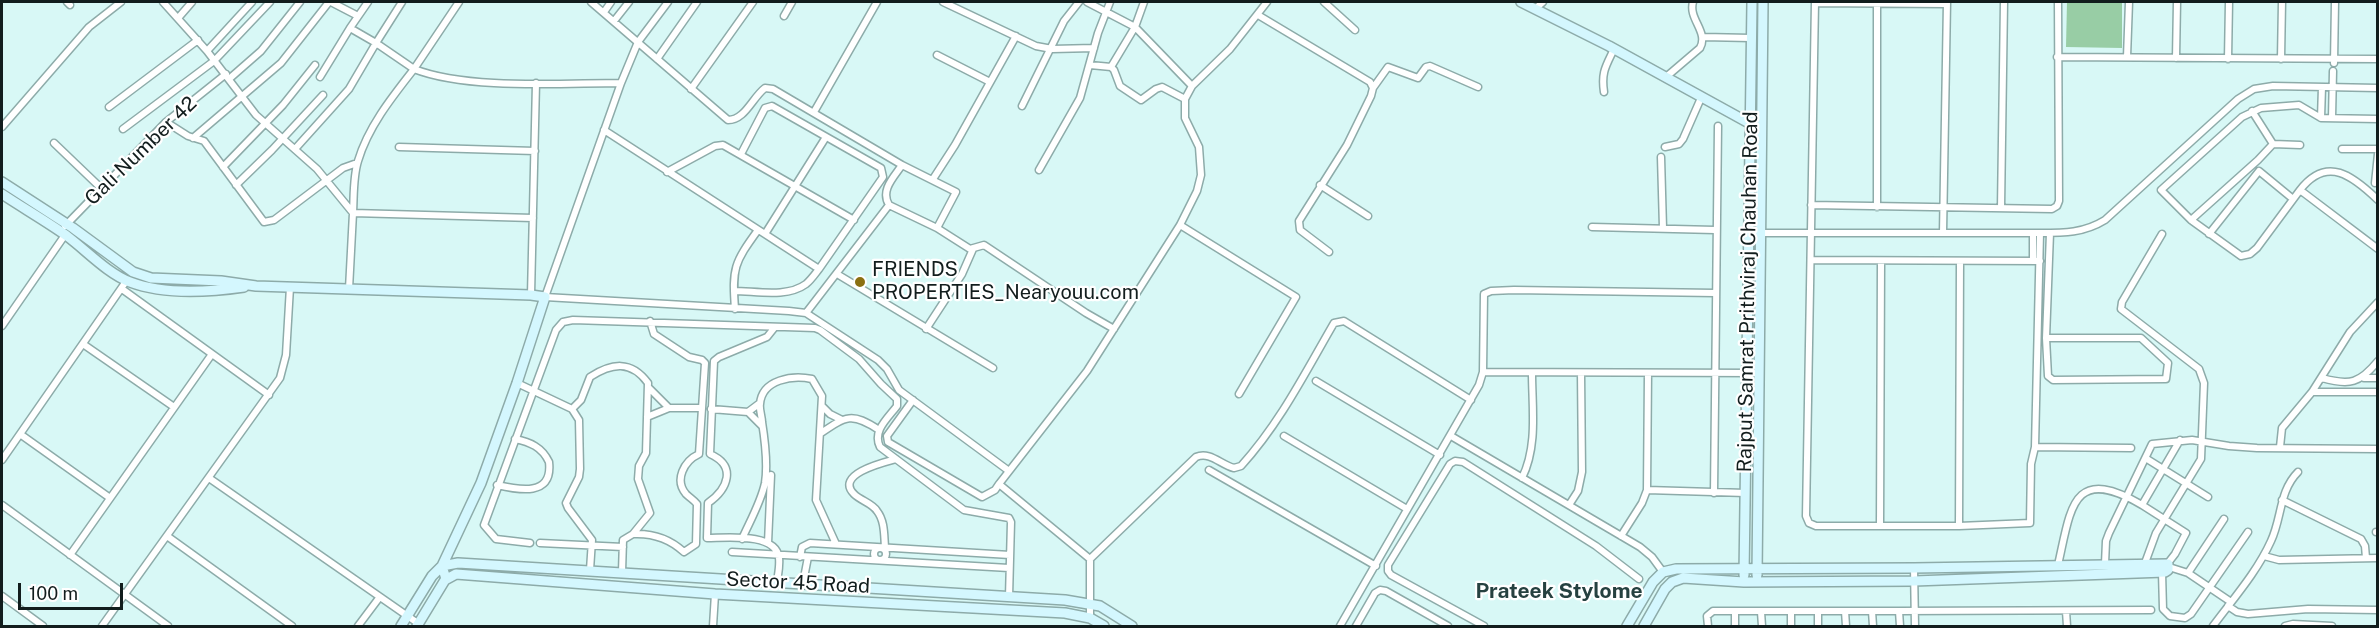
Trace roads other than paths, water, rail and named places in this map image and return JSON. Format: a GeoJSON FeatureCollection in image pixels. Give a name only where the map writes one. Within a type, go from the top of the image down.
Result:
{"type":"FeatureCollection","features":[{"type":"Feature","properties":{"kind":"street"},"geometry":{"type":"LineString","coordinates":[[2,127],[89,27],[121,2]]}},
{"type":"Feature","properties":{"kind":"street"},"geometry":{"type":"LineString","coordinates":[[163,2],[179,17],[266,124],[295,149],[353,213],[533,218]]}},
{"type":"Feature","properties":{"kind":"street"},"geometry":{"type":"LineString","coordinates":[[179,17],[192,2]]}},
{"type":"Feature","properties":{"kind":"street"},"geometry":{"type":"LineString","coordinates":[[207,51],[252,2]]}},
{"type":"Feature","properties":{"kind":"street"},"geometry":{"type":"LineString","coordinates":[[123,129],[214,61],[270,2]]}},
{"type":"Feature","properties":{"kind":"street","name":"Gali Number 42"},"geometry":{"type":"LineString","coordinates":[[2,326],[64,230],[166,122],[261,51],[300,2]]}},
{"type":"Feature","properties":{"kind":"street"},"geometry":{"type":"LineString","coordinates":[[193,138],[281,63],[330,2],[358,16]]}},
{"type":"Feature","properties":{"kind":"street"},"geometry":{"type":"LineString","coordinates":[[320,77],[368,2]]}},
{"type":"Feature","properties":{"kind":"street"},"geometry":{"type":"LineString","coordinates":[[295,149],[349,89],[402,2]]}},
{"type":"Feature","properties":{"kind":"street"},"geometry":{"type":"LineString","coordinates":[[349,289],[357,163],[362,148],[383,110],[459,2]]}},
{"type":"Feature","properties":{"kind":"street"},"geometry":{"type":"LineString","coordinates":[[591,2],[728,120],[740,117],[765,88],[773,89],[902,165],[956,192],[937,228]]}},
{"type":"Feature","properties":{"kind":"street"},"geometry":{"type":"LineString","coordinates":[[604,12],[611,2]]}},
{"type":"Feature","properties":{"kind":"street"},"geometry":{"type":"LineString","coordinates":[[614,21],[629,2]]}},
{"type":"Feature","properties":{"kind":"street"},"geometry":{"type":"LineString","coordinates":[[401,627],[432,576],[442,566],[481,483],[517,383],[544,297],[621,83],[638,42],[668,2]]}},
{"type":"Feature","properties":{"kind":"street"},"geometry":{"type":"LineString","coordinates":[[657,58],[698,2]]}},
{"type":"Feature","properties":{"kind":"street"},"geometry":{"type":"LineString","coordinates":[[691,89],[753,2]]}},
{"type":"Feature","properties":{"kind":"street"},"geometry":{"type":"LineString","coordinates":[[784,16],[792,2]]}},
{"type":"Feature","properties":{"kind":"street"},"geometry":{"type":"LineString","coordinates":[[814,112],[877,2]]}},
{"type":"Feature","properties":{"kind":"street"},"geometry":{"type":"LineString","coordinates":[[943,2],[1036,46],[1052,49],[1094,48]]}},
{"type":"Feature","properties":{"kind":"street"},"geometry":{"type":"LineString","coordinates":[[1022,106],[1064,21],[1078,2]]}},
{"type":"Feature","properties":{"kind":"street"},"geometry":{"type":"LineString","coordinates":[[1087,2],[1135,27],[1192,87]]}},
{"type":"Feature","properties":{"kind":"street"},"geometry":{"type":"LineString","coordinates":[[1039,170],[1077,104],[1110,2]]}},
{"type":"Feature","properties":{"kind":"street"},"geometry":{"type":"LineString","coordinates":[[1111,67],[1135,27],[1144,2]]}},
{"type":"Feature","properties":{"kind":"street"},"geometry":{"type":"LineString","coordinates":[[1324,2],[1355,30]]}},
{"type":"Feature","properties":{"kind":"street"},"geometry":{"type":"LineString","coordinates":[[1521,2],[1614,49],[1749,123]]}},
{"type":"Feature","properties":{"kind":"street"},"geometry":{"type":"LineString","coordinates":[[1535,9],[1543,2]]}},
{"type":"Feature","properties":{"kind":"street"},"geometry":{"type":"LineString","coordinates":[[1666,77],[1700,48],[1703,37],[1692,12],[1693,2]]}},
{"type":"Feature","properties":{"kind":"street","name":"Rajput Samrat Prithviraj Chauhan Road"},"geometry":{"type":"LineString","coordinates":[[1744,582],[1752,2]]}},
{"type":"Feature","properties":{"kind":"street","name":"Rajput Samrat Prithviraj Chauhan Road"},"geometry":{"type":"LineString","coordinates":[[1757,582],[1763,2]]}},
{"type":"Feature","properties":{"kind":"street"},"geometry":{"type":"LineString","coordinates":[[1943,233],[1946,3],[1815,2],[1806,516],[1809,523],[1816,526],[1959,526],[2030,523],[2031,464],[2035,447],[2036,233]]}},
{"type":"Feature","properties":{"kind":"street"},"geometry":{"type":"LineString","coordinates":[[2001,208],[2004,2]]}},
{"type":"Feature","properties":{"kind":"street"},"geometry":{"type":"LineString","coordinates":[[1811,205],[2052,209],[2056,207],[2059,201],[2058,2]]}},
{"type":"Feature","properties":{"kind":"street"},"geometry":{"type":"LineString","coordinates":[[2127,57],[2129,2]]}},
{"type":"Feature","properties":{"kind":"street"},"geometry":{"type":"LineString","coordinates":[[2176,58],[2177,2]]}},
{"type":"Feature","properties":{"kind":"street"},"geometry":{"type":"LineString","coordinates":[[2228,59],[2229,2]]}},
{"type":"Feature","properties":{"kind":"street"},"geometry":{"type":"LineString","coordinates":[[2281,59],[2282,2]]}},
{"type":"Feature","properties":{"kind":"street"},"geometry":{"type":"LineString","coordinates":[[2334,2],[2334,61]]}},
{"type":"Feature","properties":{"kind":"street"},"geometry":{"type":"LineString","coordinates":[[914,400],[888,436],[888,442],[982,497],[995,490],[1058,411],[1114,329],[1180,225],[1197,191],[1201,175],[1199,147],[1185,118],[1185,99],[1192,87],[1230,49],[1258,15],[1263,3]]}},
{"type":"Feature","properties":{"kind":"street"},"geometry":{"type":"LineString","coordinates":[[1877,4],[1877,207]]}},
{"type":"Feature","properties":{"kind":"street"},"geometry":{"type":"LineString","coordinates":[[1258,15],[1354,71],[1370,82],[1373,88]]}},
{"type":"Feature","properties":{"kind":"street"},"geometry":{"type":"LineString","coordinates":[[350,28],[414,69],[431,76],[456,80],[537,83],[621,83]]}},
{"type":"Feature","properties":{"kind":"street"},"geometry":{"type":"LineString","coordinates":[[933,179],[955,145],[1016,36]]}},
{"type":"Feature","properties":{"kind":"street"},"geometry":{"type":"LineString","coordinates":[[1703,37],[1751,38]]}},
{"type":"Feature","properties":{"kind":"street"},"geometry":{"type":"LineString","coordinates":[[109,107],[198,40]]}},
{"type":"Feature","properties":{"kind":"street"},"geometry":{"type":"LineString","coordinates":[[1604,92],[1603,71],[1614,49]]}},
{"type":"Feature","properties":{"kind":"street"},"geometry":{"type":"LineString","coordinates":[[937,56],[990,82]]}},
{"type":"Feature","properties":{"kind":"street"},"geometry":{"type":"LineString","coordinates":[[2057,57],[2334,61],[2378,59]]}},
{"type":"Feature","properties":{"kind":"street"},"geometry":{"type":"LineString","coordinates":[[223,167],[294,93],[315,65]]}},
{"type":"Feature","properties":{"kind":"street"},"geometry":{"type":"LineString","coordinates":[[1090,65],[1111,67],[1118,84],[1138,99],[1144,100],[1156,88],[1162,87],[1185,99]]}},
{"type":"Feature","properties":{"kind":"street"},"geometry":{"type":"LineString","coordinates":[[1329,252],[1298,226],[1320,185],[1347,145],[1373,88],[1388,67],[1418,78],[1426,67],[1430,66],[1478,87]]}},
{"type":"Feature","properties":{"kind":"street"},"geometry":{"type":"LineString","coordinates":[[2332,118],[2333,71]]}},
{"type":"Feature","properties":{"kind":"street"},"geometry":{"type":"LineString","coordinates":[[531,295],[537,83]]}},
{"type":"Feature","properties":{"kind":"street"},"geometry":{"type":"LineString","coordinates":[[1748,233],[2073,233],[2091,229],[2104,220],[2238,99],[2254,89],[2273,86],[2378,88]]}},
{"type":"Feature","properties":{"kind":"street"},"geometry":{"type":"LineString","coordinates":[[2321,118],[2322,87]]}},
{"type":"Feature","properties":{"kind":"street"},"geometry":{"type":"LineString","coordinates":[[236,185],[323,95]]}},
{"type":"Feature","properties":{"kind":"street"},"geometry":{"type":"LineString","coordinates":[[1665,147],[1679,144],[1683,139],[1701,98]]}},
{"type":"Feature","properties":{"kind":"street"},"geometry":{"type":"LineString","coordinates":[[2378,119],[2321,118],[2299,105],[2252,111],[2161,190],[2191,220],[2241,256],[2250,254],[2257,248],[2307,181],[2326,171],[2338,171],[2348,176],[2378,200]]}},
{"type":"Feature","properties":{"kind":"street"},"geometry":{"type":"LineString","coordinates":[[734,291],[785,292],[807,283],[854,220],[883,177],[884,172],[881,168],[772,106],[767,106],[741,154]]}},
{"type":"Feature","properties":{"kind":"street"},"geometry":{"type":"LineString","coordinates":[[2252,111],[2273,144]]}},
{"type":"Feature","properties":{"kind":"street"},"geometry":{"type":"LineString","coordinates":[[166,122],[193,138],[204,141],[260,219],[269,222],[348,165],[357,163]]}},
{"type":"Feature","properties":{"kind":"street"},"geometry":{"type":"LineString","coordinates":[[1714,493],[1715,230],[1718,126]]}},
{"type":"Feature","properties":{"kind":"street"},"geometry":{"type":"LineString","coordinates":[[604,130],[819,269]]}},
{"type":"Feature","properties":{"kind":"street"},"geometry":{"type":"LineString","coordinates":[[735,309],[734,267],[741,254],[761,232],[795,186],[826,136]]}},
{"type":"Feature","properties":{"kind":"street"},"geometry":{"type":"LineString","coordinates":[[54,143],[102,189]]}},
{"type":"Feature","properties":{"kind":"street"},"geometry":{"type":"LineString","coordinates":[[2191,220],[2250,168],[2273,144],[2300,145]]}},
{"type":"Feature","properties":{"kind":"street"},"geometry":{"type":"LineString","coordinates":[[667,172],[715,146],[723,145],[854,220]]}},
{"type":"Feature","properties":{"kind":"street"},"geometry":{"type":"LineString","coordinates":[[399,147],[535,151]]}},
{"type":"Feature","properties":{"kind":"street"},"geometry":{"type":"LineString","coordinates":[[2342,148],[2378,149]]}},
{"type":"Feature","properties":{"kind":"street"},"geometry":{"type":"LineString","coordinates":[[2367,190],[2376,184],[2378,154]]}},
{"type":"Feature","properties":{"kind":"street"},"geometry":{"type":"LineString","coordinates":[[1661,157],[1663,228]]}},
{"type":"Feature","properties":{"kind":"street"},"geometry":{"type":"LineString","coordinates":[[902,165],[888,186],[886,194],[889,205],[937,228],[973,249]]}},
{"type":"Feature","properties":{"kind":"street"},"geometry":{"type":"LineString","coordinates":[[2209,234],[2259,171],[2293,199]]}},
{"type":"Feature","properties":{"kind":"street"},"geometry":{"type":"LineString","coordinates":[[2,184],[64,230],[124,285],[212,354],[270,395]]}},
{"type":"Feature","properties":{"kind":"street"},"geometry":{"type":"LineString","coordinates":[[1320,185],[1368,216]]}},
{"type":"Feature","properties":{"kind":"street"},"geometry":{"type":"LineString","coordinates":[[2300,190],[2378,249]]}},
{"type":"Feature","properties":{"kind":"street"},"geometry":{"type":"LineString","coordinates":[[2,194],[133,272],[151,278],[221,281],[256,286],[531,295],[735,309],[789,310],[806,314],[878,360],[887,369],[899,390],[1009,471]]}},
{"type":"Feature","properties":{"kind":"street"},"geometry":{"type":"LineString","coordinates":[[806,314],[889,205]]}},
{"type":"Feature","properties":{"kind":"street"},"geometry":{"type":"LineString","coordinates":[[1180,225],[1296,297],[1239,394]]}},
{"type":"Feature","properties":{"kind":"street"},"geometry":{"type":"LineString","coordinates":[[1592,227],[1715,230]]}},
{"type":"Feature","properties":{"kind":"street"},"geometry":{"type":"LineString","coordinates":[[2046,339],[2141,339],[2168,363],[2166,379],[2053,380],[2048,376],[2046,339],[2050,233]]}},
{"type":"Feature","properties":{"kind":"street"},"geometry":{"type":"LineString","coordinates":[[2145,563],[2152,542],[2201,459],[2203,442],[2204,383],[2199,369],[2121,309],[2122,302],[2162,234]]}},
{"type":"Feature","properties":{"kind":"street"},"geometry":{"type":"LineString","coordinates":[[926,329],[962,274],[973,249],[981,244],[1114,329]]}},
{"type":"Feature","properties":{"kind":"street"},"geometry":{"type":"LineString","coordinates":[[1811,260],[2036,261]]}},
{"type":"Feature","properties":{"kind":"street"},"geometry":{"type":"LineString","coordinates":[[1880,526],[1881,261]]}},
{"type":"Feature","properties":{"kind":"street"},"geometry":{"type":"LineString","coordinates":[[1959,526],[1960,261]]}},
{"type":"Feature","properties":{"kind":"street"},"geometry":{"type":"LineString","coordinates":[[837,274],[993,368]]}},
{"type":"Feature","properties":{"kind":"street"},"geometry":{"type":"LineString","coordinates":[[124,285],[175,290],[221,291],[256,286]]}},
{"type":"Feature","properties":{"kind":"street"},"geometry":{"type":"LineString","coordinates":[[2,460],[124,285]]}},
{"type":"Feature","properties":{"kind":"street"},"geometry":{"type":"LineString","coordinates":[[102,627],[270,395],[284,369],[290,287]]}},
{"type":"Feature","properties":{"kind":"street"},"geometry":{"type":"LineString","coordinates":[[1340,627],[1471,400],[1483,372],[1482,298],[1487,292],[1514,290],[1715,293]]}},
{"type":"Feature","properties":{"kind":"street"},"geometry":{"type":"LineString","coordinates":[[2280,447],[2282,428],[2322,378],[2350,332],[2378,302]]}},
{"type":"Feature","properties":{"kind":"street"},"geometry":{"type":"LineString","coordinates":[[530,543],[496,539],[485,528],[485,521],[556,330],[563,322],[573,320],[650,321],[820,330],[868,367],[898,402],[879,430],[876,439],[880,447],[964,510],[1009,518],[1011,522],[1010,597]]}},
{"type":"Feature","properties":{"kind":"street"},"geometry":{"type":"LineString","coordinates":[[633,534],[660,537],[673,542],[686,552],[696,544],[697,504],[687,495],[681,480],[687,463],[699,454],[704,361],[689,357],[654,334],[650,321]]}},
{"type":"Feature","properties":{"kind":"street"},"geometry":{"type":"LineString","coordinates":[[1090,618],[1090,559],[1196,457],[1203,454],[1234,468],[1241,466],[1283,412],[1334,323],[1344,321],[1471,400]]}},
{"type":"Feature","properties":{"kind":"street"},"geometry":{"type":"LineString","coordinates":[[775,327],[767,337],[714,361],[710,454],[720,461],[726,474],[724,490],[708,503],[707,538],[759,539],[768,543],[779,556],[777,582]]}},
{"type":"Feature","properties":{"kind":"street"},"geometry":{"type":"LineString","coordinates":[[83,344],[174,407]]}},
{"type":"Feature","properties":{"kind":"street"},"geometry":{"type":"LineString","coordinates":[[70,555],[212,354]]}},
{"type":"Feature","properties":{"kind":"street"},"geometry":{"type":"LineString","coordinates":[[2364,378],[2378,361]]}},
{"type":"Feature","properties":{"kind":"street"},"geometry":{"type":"LineString","coordinates":[[572,409],[581,400],[590,377],[617,365],[629,367],[645,378],[648,387],[657,399],[669,408]]}},
{"type":"Feature","properties":{"kind":"street"},"geometry":{"type":"LineString","coordinates":[[1483,372],[1758,373]]}},
{"type":"Feature","properties":{"kind":"street"},"geometry":{"type":"LineString","coordinates":[[1522,478],[1530,458],[1532,443],[1532,373]]}},
{"type":"Feature","properties":{"kind":"street"},"geometry":{"type":"LineString","coordinates":[[1569,505],[1578,491],[1582,472],[1581,373]]}},
{"type":"Feature","properties":{"kind":"street"},"geometry":{"type":"LineString","coordinates":[[1622,536],[1647,490],[1648,373]]}},
{"type":"Feature","properties":{"kind":"street"},"geometry":{"type":"LineString","coordinates":[[747,412],[760,403],[768,387],[784,378],[801,377],[812,380],[817,386],[822,396],[822,406],[816,500],[836,544]]}},
{"type":"Feature","properties":{"kind":"street"},"geometry":{"type":"LineString","coordinates":[[2322,378],[2346,382],[2378,378]]}},
{"type":"Feature","properties":{"kind":"street"},"geometry":{"type":"LineString","coordinates":[[1316,381],[1440,455]]}},
{"type":"Feature","properties":{"kind":"street"},"geometry":{"type":"LineString","coordinates":[[517,383],[572,409],[579,420],[579,477],[566,503],[590,536],[592,546],[590,570]]}},
{"type":"Feature","properties":{"kind":"street"},"geometry":{"type":"LineString","coordinates":[[622,572],[623,540],[633,534],[650,513],[638,479],[639,466],[646,453],[648,387]]}},
{"type":"Feature","properties":{"kind":"street"},"geometry":{"type":"LineString","coordinates":[[2312,392],[2378,392]]}},
{"type":"Feature","properties":{"kind":"street"},"geometry":{"type":"LineString","coordinates":[[742,539],[765,482],[760,403]]}},
{"type":"Feature","properties":{"kind":"street"},"geometry":{"type":"LineString","coordinates":[[822,406],[830,414],[842,420]]}},
{"type":"Feature","properties":{"kind":"street"},"geometry":{"type":"LineString","coordinates":[[647,417],[669,408],[702,408]]}},
{"type":"Feature","properties":{"kind":"street"},"geometry":{"type":"LineString","coordinates":[[711,409],[747,412],[763,426]]}},
{"type":"Feature","properties":{"kind":"street"},"geometry":{"type":"LineString","coordinates":[[821,433],[842,420],[858,418],[879,430]]}},
{"type":"Feature","properties":{"kind":"street"},"geometry":{"type":"LineString","coordinates":[[20,434],[110,498]]}},
{"type":"Feature","properties":{"kind":"street"},"geometry":{"type":"LineString","coordinates":[[1284,436],[1407,509]]}},
{"type":"Feature","properties":{"kind":"street"},"geometry":{"type":"LineString","coordinates":[[1451,436],[1622,536],[1652,557],[1663,572]]}},
{"type":"Feature","properties":{"kind":"street"},"geometry":{"type":"LineString","coordinates":[[497,485],[528,490],[537,488],[547,477],[549,462],[542,450],[531,443],[515,439]]}},
{"type":"Feature","properties":{"kind":"street"},"geometry":{"type":"LineString","coordinates":[[2142,505],[2180,440]]}},
{"type":"Feature","properties":{"kind":"street"},"geometry":{"type":"LineString","coordinates":[[2105,564],[2106,541],[2152,444],[2180,440],[2229,446],[2378,449]]}},
{"type":"Feature","properties":{"kind":"street"},"geometry":{"type":"LineString","coordinates":[[2035,447],[2131,448]]}},
{"type":"Feature","properties":{"kind":"street"},"geometry":{"type":"LineString","coordinates":[[879,560],[885,558],[886,554],[882,547],[882,522],[879,512],[854,494],[850,487],[852,479],[858,473],[870,466],[896,459]]}},
{"type":"Feature","properties":{"kind":"street"},"geometry":{"type":"LineString","coordinates":[[2146,459],[2208,496]]}},
{"type":"Feature","properties":{"kind":"street"},"geometry":{"type":"LineString","coordinates":[[1484,627],[1391,575],[1388,571],[1388,565],[1450,464],[1455,461],[1463,462],[1596,546],[1639,579]]}},
{"type":"Feature","properties":{"kind":"street"},"geometry":{"type":"LineString","coordinates":[[1209,470],[1376,566]]}},
{"type":"Feature","properties":{"kind":"street"},"geometry":{"type":"LineString","coordinates":[[2213,627],[2264,555],[2272,538],[2288,484],[2298,472]]}},
{"type":"Feature","properties":{"kind":"street"},"geometry":{"type":"LineString","coordinates":[[768,543],[771,475]]}},
{"type":"Feature","properties":{"kind":"street"},"geometry":{"type":"LineString","coordinates":[[209,478],[418,625],[451,576],[442,566]]}},
{"type":"Feature","properties":{"kind":"street"},"geometry":{"type":"LineString","coordinates":[[999,484],[1090,559]]}},
{"type":"Feature","properties":{"kind":"street"},"geometry":{"type":"LineString","coordinates":[[2058,565],[2069,518],[2080,494],[2086,490],[2096,489],[2128,497],[2186,533],[2166,567],[2163,609],[2170,616],[2178,619],[2188,616],[2248,532]]}},
{"type":"Feature","properties":{"kind":"street"},"geometry":{"type":"LineString","coordinates":[[1647,490],[1746,493]]}},
{"type":"Feature","properties":{"kind":"street"},"geometry":{"type":"LineString","coordinates":[[2282,500],[2361,539],[2365,546],[2366,558]]}},
{"type":"Feature","properties":{"kind":"street"},"geometry":{"type":"LineString","coordinates":[[2,505],[168,627]]}},
{"type":"Feature","properties":{"kind":"street"},"geometry":{"type":"LineString","coordinates":[[2188,573],[2224,519]]}},
{"type":"Feature","properties":{"kind":"street"},"geometry":{"type":"LineString","coordinates":[[167,536],[292,627]]}},
{"type":"Feature","properties":{"kind":"street"},"geometry":{"type":"LineString","coordinates":[[540,543],[623,548]]}},
{"type":"Feature","properties":{"kind":"street"},"geometry":{"type":"LineString","coordinates":[[800,557],[802,547],[810,543],[1010,555]]}},
{"type":"Feature","properties":{"kind":"street"},"geometry":{"type":"LineString","coordinates":[[732,552],[1009,568]]}},
{"type":"Feature","properties":{"kind":"street"},"geometry":{"type":"LineString","coordinates":[[2264,555],[2279,560],[2378,558]]}},
{"type":"Feature","properties":{"kind":"street"},"geometry":{"type":"LineString","coordinates":[[803,583],[808,557]]}},
{"type":"Feature","properties":{"kind":"street","name":"Sector 45 Road"},"geometry":{"type":"LineString","coordinates":[[442,566],[458,563],[590,570],[1090,603],[1100,606],[1132,627]]}},
{"type":"Feature","properties":{"kind":"street"},"geometry":{"type":"LineString","coordinates":[[1627,627],[1653,582],[1663,572],[1676,569],[1914,568],[2145,563],[2188,573],[2237,612],[2248,614],[2308,609],[2378,610]]}},
{"type":"Feature","properties":{"kind":"street"},"geometry":{"type":"LineString","coordinates":[[1644,627],[1665,589],[1672,582],[1683,578],[1744,582],[1914,580],[2166,567]]}},
{"type":"Feature","properties":{"kind":"street"},"geometry":{"type":"LineString","coordinates":[[1914,568],[1915,627]]}},
{"type":"Feature","properties":{"kind":"street","name":"Sector 45 Road"},"geometry":{"type":"LineString","coordinates":[[451,576],[715,594],[1065,613],[1090,618],[1104,627]]}},
{"type":"Feature","properties":{"kind":"street"},"geometry":{"type":"LineString","coordinates":[[1356,627],[1375,593],[1380,590],[1386,591],[1448,627]]}},
{"type":"Feature","properties":{"kind":"street"},"geometry":{"type":"LineString","coordinates":[[713,627],[715,594]]}},
{"type":"Feature","properties":{"kind":"street"},"geometry":{"type":"LineString","coordinates":[[2,596],[43,627]]}},
{"type":"Feature","properties":{"kind":"street"},"geometry":{"type":"LineString","coordinates":[[358,627],[379,598]]}},
{"type":"Feature","properties":{"kind":"street"},"geometry":{"type":"LineString","coordinates":[[1899,610],[1900,627]]}},
{"type":"Feature","properties":{"kind":"street"},"geometry":{"type":"LineString","coordinates":[[1708,627],[1709,613],[1735,612],[2151,610]]}},
{"type":"Feature","properties":{"kind":"street"},"geometry":{"type":"LineString","coordinates":[[1818,611],[1818,627]]}},
{"type":"Feature","properties":{"kind":"street"},"geometry":{"type":"LineString","coordinates":[[1845,611],[1846,627]]}},
{"type":"Feature","properties":{"kind":"street"},"geometry":{"type":"LineString","coordinates":[[1872,611],[1873,627]]}},
{"type":"Feature","properties":{"kind":"street"},"geometry":{"type":"LineString","coordinates":[[2066,611],[2067,627]]}},
{"type":"Feature","properties":{"kind":"street"},"geometry":{"type":"LineString","coordinates":[[1735,612],[1735,627]]}},
{"type":"Feature","properties":{"kind":"street"},"geometry":{"type":"LineString","coordinates":[[1761,612],[1761,627]]}},
{"type":"Feature","properties":{"kind":"street"},"geometry":{"type":"LineString","coordinates":[[1791,612],[1791,627]]}},
{"type":"Feature","properties":{"kind":"street"},"geometry":{"type":"LineString","coordinates":[[2285,627],[2293,624],[2332,627]]}},
{"type":"Feature","properties":{"kind":"place","name":"FRIENDS PROPERTIES_Nearyouu.com"},"geometry":{"type":"Point","coordinates":[860,282]}},
{"type":"Feature","properties":{"kind":"district","name":"Prateek Stylome"},"geometry":{"type":"Point","coordinates":[1559,592]}}]}
